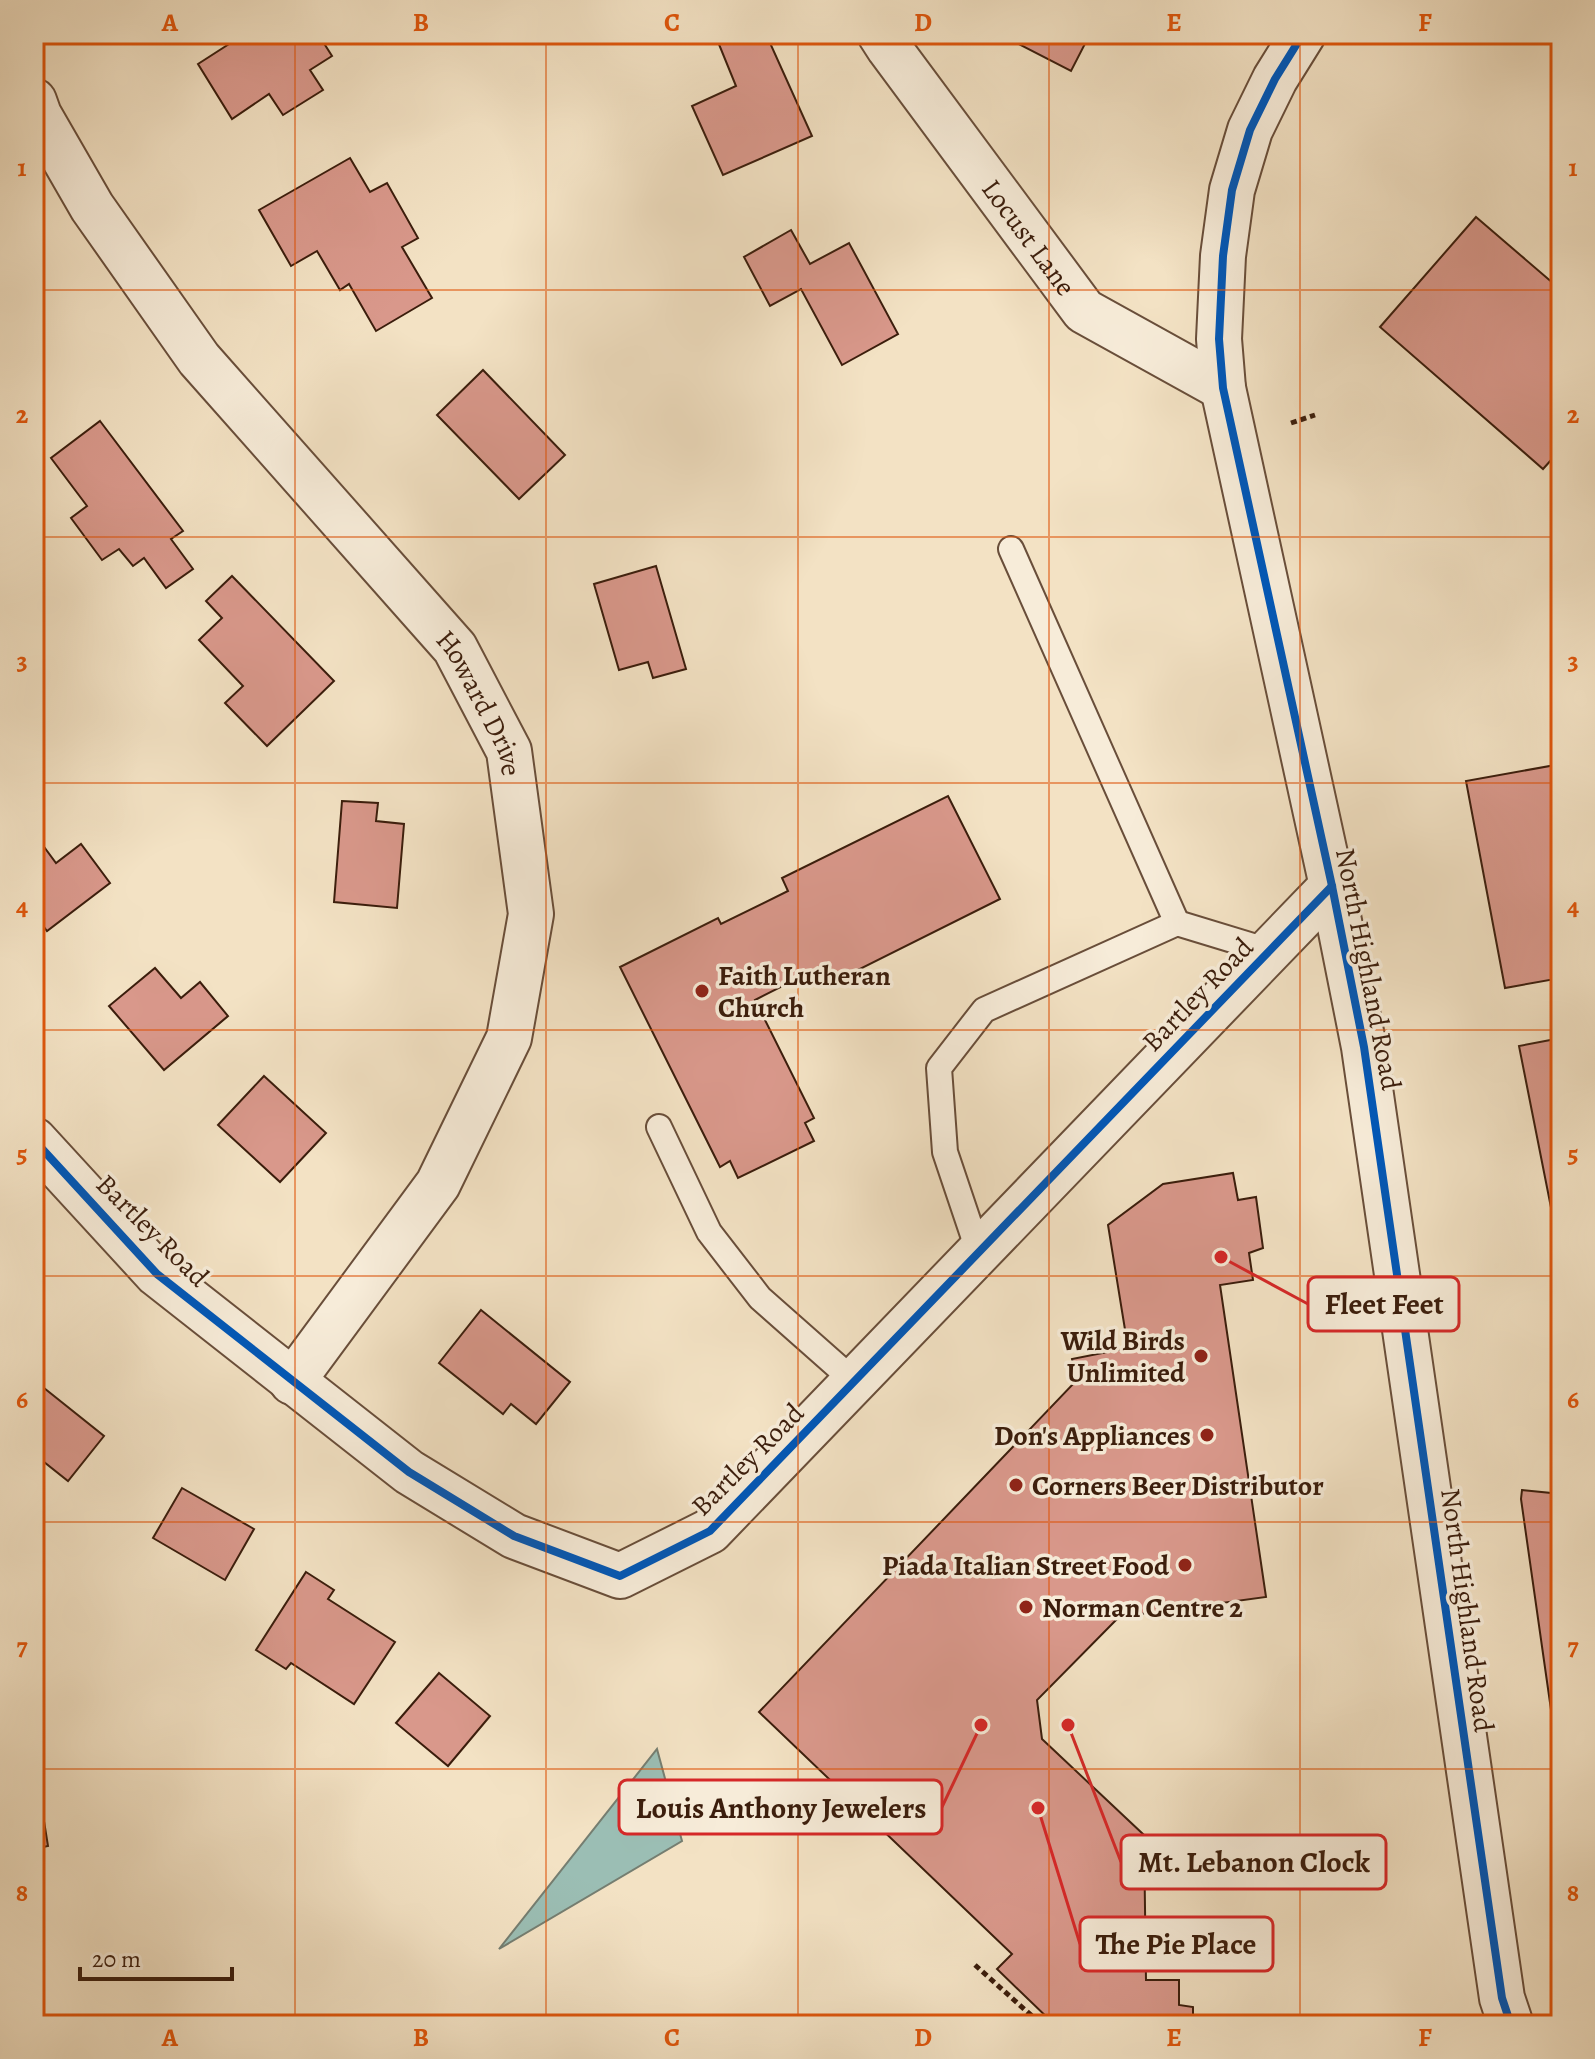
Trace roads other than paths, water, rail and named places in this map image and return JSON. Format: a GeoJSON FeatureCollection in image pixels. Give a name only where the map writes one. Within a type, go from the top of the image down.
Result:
{"type":"FeatureCollection","features":[{"type":"Feature","properties":{"kind":"street","name":"North Highland Road"},"geometry":{"type":"LineString","coordinates":[[1303,34],[1275,79],[1250,130],[1232,190],[1223,256],[1219,339],[1223,388],[1364,1047],[1502,1998],[1511,2025]]}},
{"type":"Feature","properties":{"kind":"street","name":"Locust Lane"},"geometry":{"type":"LineString","coordinates":[[889,39],[1084,311],[1223,388]]}},
{"type":"Feature","properties":{"kind":"street","name":"Howard Drive"},"geometry":{"type":"LineString","coordinates":[[34,101],[92,207],[199,359],[455,648],[509,751],[531,914],[509,1038],[438,1184],[292,1382]]}},
{"type":"Feature","properties":{"kind":"street","name":"Bartley Road"},"geometry":{"type":"LineString","coordinates":[[34,1140],[157,1274],[409,1472],[514,1536],[620,1576],[710,1531],[1332,886]]}},
{"type":"Feature","properties":{"kind":"lane"},"geometry":{"type":"LineString","coordinates":[[1011,549],[1177,923]]}},
{"type":"Feature","properties":{"kind":"lane"},"geometry":{"type":"LineString","coordinates":[[979,1253],[945,1152],[939,1068],[984,1010],[1177,923],[1269,951]]}},
{"type":"Feature","properties":{"kind":"lane"},"geometry":{"type":"LineString","coordinates":[[659,1127],[717,1243],[760,1298],[855,1382]]}},
{"type":"Feature","properties":{"kind":"water"},"geometry":{"type":"Polygon","coordinates":[[[657,1749],[682,1841],[499,1949],[657,1749]]]}},
{"type":"Feature","properties":{"kind":"place","name":"Faith Lutheran Church"},"geometry":{"type":"Point","coordinates":[702,991]}},
{"type":"Feature","properties":{"kind":"place","name":"Fleet Feet"},"geometry":{"type":"Point","coordinates":[1221,1257]}},
{"type":"Feature","properties":{"kind":"place","name":"Wild Birds Unlimited"},"geometry":{"type":"Point","coordinates":[1201,1356]}},
{"type":"Feature","properties":{"kind":"place","name":"Don's Appliances"},"geometry":{"type":"Point","coordinates":[1207,1435]}},
{"type":"Feature","properties":{"kind":"place","name":"Corners Beer Distributor"},"geometry":{"type":"Point","coordinates":[1016,1485]}},
{"type":"Feature","properties":{"kind":"place","name":"Piada Italian Street Food"},"geometry":{"type":"Point","coordinates":[1185,1565]}},
{"type":"Feature","properties":{"kind":"place","name":"Norman Centre 2"},"geometry":{"type":"Point","coordinates":[1026,1607]}},
{"type":"Feature","properties":{"kind":"place","name":"Louis Anthony Jewelers"},"geometry":{"type":"Point","coordinates":[981,1725]}},
{"type":"Feature","properties":{"kind":"place","name":"Mt. Lebanon Clock"},"geometry":{"type":"Point","coordinates":[1068,1725]}},
{"type":"Feature","properties":{"kind":"place","name":"The Pie Place"},"geometry":{"type":"Point","coordinates":[1038,1808]}}]}
